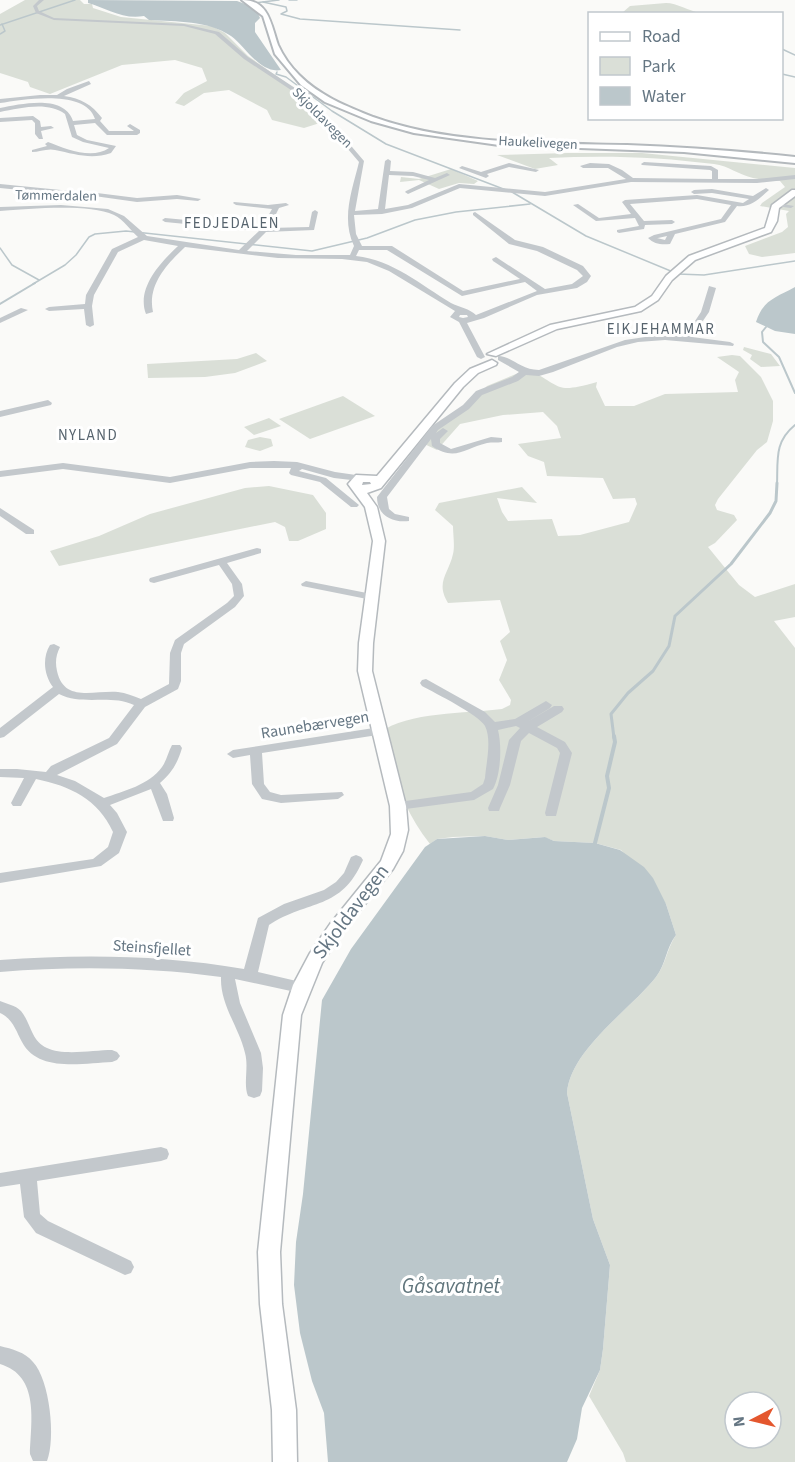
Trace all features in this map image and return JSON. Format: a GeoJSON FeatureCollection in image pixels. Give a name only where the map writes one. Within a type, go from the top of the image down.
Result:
{"type":"FeatureCollection","features":[{"type":"Feature","properties":{"kind":"highway","name":"Haukelivegen"},"geometry":{"type":"LineString","coordinates":[[245,0],[264,11],[270,22],[278,52],[313,91],[336,105],[385,122],[425,131],[494,141],[652,149],[795,161]]}},
{"type":"Feature","properties":{"kind":"main road"},"geometry":{"type":"LineString","coordinates":[[365,484],[389,466],[459,384],[490,357],[528,337],[554,327],[621,314],[645,305],[655,298],[674,273],[692,258],[768,230],[777,205],[795,192]]}},
{"type":"Feature","properties":{"kind":"main road","name":"Skjoldavegen"},"geometry":{"type":"LineString","coordinates":[[285,1462],[282,1402],[268,1284],[268,1252],[289,1032],[300,987],[326,942],[389,861],[400,828],[398,806],[367,683],[364,658],[379,541],[365,484]]}},
{"type":"Feature","properties":{"kind":"street","name":"Skjoldavegen"},"geometry":{"type":"LineString","coordinates":[[42,0],[35,6],[36,10],[39,14],[54,19],[176,24],[211,30],[222,35],[246,58],[285,83],[307,101],[343,138],[362,162],[350,226],[356,243]]}},
{"type":"Feature","properties":{"kind":"street"},"geometry":{"type":"LineString","coordinates":[[58,97],[69,90],[89,83]]}},
{"type":"Feature","properties":{"kind":"street"},"geometry":{"type":"LineString","coordinates":[[0,101],[58,97],[86,104],[95,111],[99,118],[97,121],[107,133],[148,133]]}},
{"type":"Feature","properties":{"kind":"street"},"geometry":{"type":"LineString","coordinates":[[0,110],[40,105],[56,106],[65,110],[72,132],[79,139],[114,148],[107,153],[91,154],[50,145],[34,151]]}},
{"type":"Feature","properties":{"kind":"street"},"geometry":{"type":"LineString","coordinates":[[0,120],[33,118],[38,122],[41,138]]}},
{"type":"Feature","properties":{"kind":"street"},"geometry":{"type":"LineString","coordinates":[[71,123],[97,121]]}},
{"type":"Feature","properties":{"kind":"street"},"geometry":{"type":"LineString","coordinates":[[130,126],[137,130],[137,133]]}},
{"type":"Feature","properties":{"kind":"street"},"geometry":{"type":"LineString","coordinates":[[38,129],[51,128]]}},
{"type":"Feature","properties":{"kind":"street"},"geometry":{"type":"LineString","coordinates":[[382,212],[381,204],[388,161]]}},
{"type":"Feature","properties":{"kind":"street"},"geometry":{"type":"LineString","coordinates":[[590,170],[580,164],[609,165],[620,170],[631,180]]}},
{"type":"Feature","properties":{"kind":"street"},"geometry":{"type":"LineString","coordinates":[[644,164],[711,168],[715,170],[715,181]]}},
{"type":"Feature","properties":{"kind":"street"},"geometry":{"type":"LineString","coordinates":[[481,174],[509,165],[536,170]]}},
{"type":"Feature","properties":{"kind":"street"},"geometry":{"type":"LineString","coordinates":[[462,168],[498,183],[545,194],[631,180],[715,181],[795,178]]}},
{"type":"Feature","properties":{"kind":"street"},"geometry":{"type":"LineString","coordinates":[[386,173],[416,174],[435,180]]}},
{"type":"Feature","properties":{"kind":"street"},"geometry":{"type":"LineString","coordinates":[[408,192],[447,175]]}},
{"type":"Feature","properties":{"kind":"street"},"geometry":{"type":"LineString","coordinates":[[683,180],[698,196],[735,204],[747,204],[766,190]]}},
{"type":"Feature","properties":{"kind":"street"},"geometry":{"type":"LineString","coordinates":[[621,181],[617,194],[642,223]]}},
{"type":"Feature","properties":{"kind":"street"},"geometry":{"type":"LineString","coordinates":[[351,213],[382,212],[414,205],[439,193],[464,185],[498,183]]}},
{"type":"Feature","properties":{"kind":"street"},"geometry":{"type":"LineString","coordinates":[[1,184],[71,193]]}},
{"type":"Feature","properties":{"kind":"street"},"geometry":{"type":"LineString","coordinates":[[419,187],[439,193]]}},
{"type":"Feature","properties":{"kind":"street"},"geometry":{"type":"LineString","coordinates":[[625,201],[698,196],[712,191],[756,198]]}},
{"type":"Feature","properties":{"kind":"street"},"geometry":{"type":"LineString","coordinates":[[89,194],[137,200],[177,197],[198,199]]}},
{"type":"Feature","properties":{"kind":"street"},"geometry":{"type":"LineString","coordinates":[[697,208],[698,196]]}},
{"type":"Feature","properties":{"kind":"street"},"geometry":{"type":"LineString","coordinates":[[129,205],[137,200]]}},
{"type":"Feature","properties":{"kind":"street"},"geometry":{"type":"LineString","coordinates":[[236,203],[276,207],[286,205]]}},
{"type":"Feature","properties":{"kind":"street"},"geometry":{"type":"LineString","coordinates":[[670,250],[660,246],[652,238],[723,221],[735,204]]}},
{"type":"Feature","properties":{"kind":"street"},"geometry":{"type":"LineString","coordinates":[[576,205],[598,220]]}},
{"type":"Feature","properties":{"kind":"street"},"geometry":{"type":"LineString","coordinates":[[777,205],[792,206]]}},
{"type":"Feature","properties":{"kind":"street","name":"Tømmerdalen"},"geometry":{"type":"LineString","coordinates":[[0,209],[56,207],[118,212],[142,238]]}},
{"type":"Feature","properties":{"kind":"street"},"geometry":{"type":"LineString","coordinates":[[242,251],[264,230],[276,207]]}},
{"type":"Feature","properties":{"kind":"street"},"geometry":{"type":"LineString","coordinates":[[315,212],[312,229],[315,240]]}},
{"type":"Feature","properties":{"kind":"street"},"geometry":{"type":"LineString","coordinates":[[466,317],[490,312],[521,297],[580,284],[587,279],[587,273],[535,247],[512,242],[475,214]]}},
{"type":"Feature","properties":{"kind":"street"},"geometry":{"type":"LineString","coordinates":[[588,221],[636,216]]}},
{"type":"Feature","properties":{"kind":"street"},"geometry":{"type":"LineString","coordinates":[[165,220],[264,230],[312,229]]}},
{"type":"Feature","properties":{"kind":"street"},"geometry":{"type":"LineString","coordinates":[[486,223],[500,221]]}},
{"type":"Feature","properties":{"kind":"street"},"geometry":{"type":"LineString","coordinates":[[642,223],[672,222]]}},
{"type":"Feature","properties":{"kind":"street"},"geometry":{"type":"LineString","coordinates":[[619,231],[642,228],[642,223]]}},
{"type":"Feature","properties":{"kind":"street"},"geometry":{"type":"LineString","coordinates":[[90,325],[88,306],[90,295],[115,251],[142,238],[295,256],[352,257],[384,266],[466,317],[469,330],[490,357],[525,372],[536,373],[551,369],[596,350],[623,342],[688,338],[730,344]]}},
{"type":"Feature","properties":{"kind":"street"},"geometry":{"type":"LineString","coordinates":[[352,257],[356,243],[389,248],[462,294],[525,280]]}},
{"type":"Feature","properties":{"kind":"street"},"geometry":{"type":"LineString","coordinates":[[149,312],[148,297],[152,286],[172,254],[184,244]]}},
{"type":"Feature","properties":{"kind":"street"},"geometry":{"type":"LineString","coordinates":[[496,260],[543,291]]}},
{"type":"Feature","properties":{"kind":"street"},"geometry":{"type":"LineString","coordinates":[[688,338],[705,312],[712,288]]}},
{"type":"Feature","properties":{"kind":"street"},"geometry":{"type":"LineString","coordinates":[[49,309],[88,306]]}},
{"type":"Feature","properties":{"kind":"street"},"geometry":{"type":"LineString","coordinates":[[0,321],[14,314],[23,314]]}},
{"type":"Feature","properties":{"kind":"street"},"geometry":{"type":"LineString","coordinates":[[406,519],[385,512],[381,503],[385,491],[431,432],[471,402],[479,393],[515,379],[525,372]]}},
{"type":"Feature","properties":{"kind":"street"},"geometry":{"type":"LineString","coordinates":[[471,402],[470,413],[441,433],[436,438],[435,444],[443,450],[453,452],[490,439],[499,440]]}},
{"type":"Feature","properties":{"kind":"street"},"geometry":{"type":"LineString","coordinates":[[0,414],[48,403]]}},
{"type":"Feature","properties":{"kind":"street"},"geometry":{"type":"LineString","coordinates":[[0,474],[63,466],[170,480],[256,465],[297,465],[365,484]]}},
{"type":"Feature","properties":{"kind":"street"},"geometry":{"type":"LineString","coordinates":[[297,465],[294,472],[323,480],[354,505]]}},
{"type":"Feature","properties":{"kind":"street"},"geometry":{"type":"LineString","coordinates":[[0,511],[30,532]]}},
{"type":"Feature","properties":{"kind":"street"},"geometry":{"type":"LineString","coordinates":[[154,580],[257,550]]}},
{"type":"Feature","properties":{"kind":"street"},"geometry":{"type":"LineString","coordinates":[[50,775],[56,769],[112,741],[141,704],[165,693],[174,686],[177,681],[176,650],[179,642],[237,600],[239,591],[237,584],[221,561]]}},
{"type":"Feature","properties":{"kind":"street"},"geometry":{"type":"LineString","coordinates":[[306,584],[372,597]]}},
{"type":"Feature","properties":{"kind":"street"},"geometry":{"type":"LineString","coordinates":[[54,646],[49,657],[54,684],[58,689],[80,697],[121,696],[141,704]]}},
{"type":"Feature","properties":{"kind":"street"},"geometry":{"type":"LineString","coordinates":[[398,806],[464,798],[483,792],[489,786],[492,778],[492,727],[481,715],[426,683]]}},
{"type":"Feature","properties":{"kind":"street"},"geometry":{"type":"LineString","coordinates":[[0,734],[58,689]]}},
{"type":"Feature","properties":{"kind":"street"},"geometry":{"type":"LineString","coordinates":[[492,727],[523,724],[552,707]]}},
{"type":"Feature","properties":{"kind":"street"},"geometry":{"type":"LineString","coordinates":[[494,807],[504,785],[515,741],[523,724]]}},
{"type":"Feature","properties":{"kind":"street"},"geometry":{"type":"LineString","coordinates":[[523,724],[561,746],[566,753],[551,813]]}},
{"type":"Feature","properties":{"kind":"street","name":"Raunebærvegen"},"geometry":{"type":"LineString","coordinates":[[233,754],[380,731]]}},
{"type":"Feature","properties":{"kind":"street"},"geometry":{"type":"LineString","coordinates":[[102,803],[154,783],[166,770],[176,748]]}},
{"type":"Feature","properties":{"kind":"street","name":"Raunebærvegen"},"geometry":{"type":"LineString","coordinates":[[256,751],[258,784],[266,796],[281,799],[338,795]]}},
{"type":"Feature","properties":{"kind":"street"},"geometry":{"type":"LineString","coordinates":[[0,773],[50,775],[68,782],[102,803],[110,811],[120,832],[114,850],[106,857],[80,866],[0,878]]}},
{"type":"Feature","properties":{"kind":"street"},"geometry":{"type":"LineString","coordinates":[[17,803],[32,774]]}},
{"type":"Feature","properties":{"kind":"street"},"geometry":{"type":"LineString","coordinates":[[154,783],[161,794],[168,818]]}},
{"type":"Feature","properties":{"kind":"street","name":"Skjoldavegen"},"geometry":{"type":"LineString","coordinates":[[250,975],[263,922],[282,910],[338,890],[352,874],[356,860]]}},
{"type":"Feature","properties":{"kind":"street","name":"Steinsfjellet"},"geometry":{"type":"LineString","coordinates":[[0,966],[98,963],[228,972],[300,987]]}},
{"type":"Feature","properties":{"kind":"street"},"geometry":{"type":"LineString","coordinates":[[228,972],[226,987],[253,1054],[254,1092]]}},
{"type":"Feature","properties":{"kind":"street"},"geometry":{"type":"LineString","coordinates":[[0,1007],[11,1010],[18,1017],[30,1044],[42,1053],[58,1056],[112,1056]]}},
{"type":"Feature","properties":{"kind":"street"},"geometry":{"type":"LineString","coordinates":[[0,1180],[161,1154]]}},
{"type":"Feature","properties":{"kind":"street"},"geometry":{"type":"LineString","coordinates":[[27,1177],[32,1217],[42,1227],[125,1267]]}},
{"type":"Feature","properties":{"kind":"street"},"geometry":{"type":"LineString","coordinates":[[0,1355],[17,1360],[26,1367],[39,1386],[40,1454]]}},
{"type":"Feature","properties":{"kind":"green space"},"geometry":{"type":"Polygon","coordinates":[[[25,0],[80,0],[84,4],[92,4],[93,8],[121,17],[212,26],[225,33],[248,56],[285,82],[326,121],[304,128],[272,120],[267,110],[229,90],[204,93],[184,106],[175,103],[184,93],[207,81],[202,68],[175,60],[122,65],[50,94],[30,87],[28,82],[0,73],[0,14],[25,0]]]}},
{"type":"Feature","properties":{"kind":"green space"},"geometry":{"type":"Polygon","coordinates":[[[666,3],[697,12],[623,12],[630,6],[666,3]]]}},
{"type":"Feature","properties":{"kind":"green space"},"geometry":{"type":"Polygon","coordinates":[[[642,153],[795,168],[795,253],[762,257],[749,254],[745,246],[782,232],[788,227],[786,214],[789,211],[760,206],[785,187],[780,181],[753,178],[719,165],[653,158],[549,158],[558,165],[535,169],[497,155],[642,153]]]}},
{"type":"Feature","properties":{"kind":"green space"},"geometry":{"type":"Polygon","coordinates":[[[451,169],[478,181],[474,184],[459,183],[439,189],[419,180],[400,182],[401,177],[419,179],[451,169]]]}},
{"type":"Feature","properties":{"kind":"green space"},"geometry":{"type":"Polygon","coordinates":[[[744,347],[771,354],[780,366],[761,367],[750,359],[752,355],[743,350],[744,347]]]}},
{"type":"Feature","properties":{"kind":"green space"},"geometry":{"type":"Polygon","coordinates":[[[256,353],[267,361],[235,373],[205,377],[148,378],[147,364],[237,359],[256,353]]]}},
{"type":"Feature","properties":{"kind":"green space"},"geometry":{"type":"Polygon","coordinates":[[[740,356],[761,377],[773,401],[773,421],[767,442],[757,450],[715,505],[717,510],[734,515],[737,520],[715,543],[708,547],[739,585],[755,597],[795,584],[795,617],[774,621],[795,648],[795,1462],[626,1462],[589,1396],[600,1370],[610,1265],[593,1219],[567,1093],[571,1077],[590,1046],[659,972],[676,935],[666,904],[621,850],[595,843],[554,841],[544,837],[508,840],[485,836],[437,839],[430,844],[412,818],[394,777],[379,733],[391,726],[421,717],[502,709],[510,705],[511,700],[499,680],[507,660],[500,641],[510,632],[500,600],[448,603],[444,596],[443,583],[454,551],[454,544],[453,526],[435,510],[439,503],[522,487],[537,503],[497,498],[508,521],[552,519],[558,536],[580,535],[629,522],[637,504],[635,498],[613,499],[603,478],[547,476],[544,462],[528,456],[518,444],[561,438],[557,426],[543,412],[503,415],[460,424],[437,450],[420,442],[424,435],[487,386],[528,369],[560,387],[573,388],[597,382],[596,387],[605,406],[634,406],[665,394],[738,392],[735,380],[739,372],[717,357],[740,356]]]}},
{"type":"Feature","properties":{"kind":"green space"},"geometry":{"type":"Polygon","coordinates":[[[343,396],[375,416],[310,439],[279,419],[343,396]]]}},
{"type":"Feature","properties":{"kind":"green space"},"geometry":{"type":"Polygon","coordinates":[[[269,418],[281,426],[254,435],[244,427],[269,418]]]}},
{"type":"Feature","properties":{"kind":"green space"},"geometry":{"type":"Polygon","coordinates":[[[260,437],[271,439],[273,446],[260,451],[245,447],[248,440],[260,437]]]}},
{"type":"Feature","properties":{"kind":"green space"},"geometry":{"type":"Polygon","coordinates":[[[269,486],[313,495],[326,513],[326,529],[298,541],[289,541],[285,527],[275,522],[59,566],[50,551],[99,536],[150,514],[245,488],[269,486]]]}},
{"type":"Feature","properties":{"kind":"water"},"geometry":{"type":"Polygon","coordinates":[[[88,0],[237,1],[251,7],[258,14],[260,18],[255,23],[255,32],[281,70],[266,68],[231,36],[212,27],[202,24],[149,20],[144,16],[122,15],[88,3],[88,0]]]}},
{"type":"Feature","properties":{"kind":"water"},"geometry":{"type":"Polygon","coordinates":[[[795,287],[795,334],[775,331],[756,322],[766,304],[795,287]]]}},
{"type":"Feature","properties":{"kind":"water","name":"Gåsavatnet"},"geometry":{"type":"Polygon","coordinates":[[[485,836],[508,840],[545,837],[554,841],[595,843],[620,850],[644,867],[653,878],[666,904],[676,935],[656,977],[603,1031],[579,1061],[571,1077],[567,1093],[593,1219],[610,1265],[600,1370],[582,1408],[577,1439],[567,1462],[328,1462],[324,1413],[312,1381],[300,1333],[294,1285],[296,1242],[303,1194],[322,1000],[351,949],[425,847],[437,839],[485,836]]]}},
{"type":"Feature","properties":{"kind":"waterway"},"geometry":{"type":"LineString","coordinates":[[2,24],[75,0]]}},
{"type":"Feature","properties":{"kind":"waterway"},"geometry":{"type":"LineString","coordinates":[[245,4],[279,0]]}},
{"type":"Feature","properties":{"kind":"waterway"},"geometry":{"type":"LineString","coordinates":[[289,0],[297,0]]}},
{"type":"Feature","properties":{"kind":"waterway"},"geometry":{"type":"LineString","coordinates":[[263,2],[286,7],[287,11],[281,14],[300,19],[460,30]]}},
{"type":"Feature","properties":{"kind":"waterway"},"geometry":{"type":"LineString","coordinates":[[0,34],[5,31],[2,24]]}},
{"type":"Feature","properties":{"kind":"waterway"},"geometry":{"type":"LineString","coordinates":[[783,49],[795,55]]}},
{"type":"Feature","properties":{"kind":"waterway"},"geometry":{"type":"LineString","coordinates":[[277,72],[276,74],[286,77],[332,111],[386,144],[506,190]]}},
{"type":"Feature","properties":{"kind":"waterway"},"geometry":{"type":"LineString","coordinates":[[783,74],[795,77]]}},
{"type":"Feature","properties":{"kind":"waterway"},"geometry":{"type":"LineString","coordinates":[[512,192],[586,236],[678,274],[704,275],[795,261]]}},
{"type":"Feature","properties":{"kind":"waterway"},"geometry":{"type":"LineString","coordinates":[[33,284],[65,265],[76,255],[89,237],[95,234],[126,231],[312,251],[367,238],[415,220],[456,212],[530,204]]}},
{"type":"Feature","properties":{"kind":"waterway"},"geometry":{"type":"LineString","coordinates":[[0,248],[12,265],[39,280]]}},
{"type":"Feature","properties":{"kind":"waterway"},"geometry":{"type":"LineString","coordinates":[[0,304],[35,283]]}},
{"type":"Feature","properties":{"kind":"waterway"},"geometry":{"type":"LineString","coordinates":[[766,327],[762,332],[763,342],[779,357],[795,393]]}},
{"type":"Feature","properties":{"kind":"waterway"},"geometry":{"type":"LineString","coordinates":[[777,485],[780,445],[788,431],[795,425]]}},
{"type":"Feature","properties":{"kind":"waterway"},"geometry":{"type":"LineString","coordinates":[[614,738],[611,714],[628,693],[653,671],[669,646],[675,616],[731,564],[770,513],[776,501],[777,483]]}},
{"type":"Feature","properties":{"kind":"waterway"},"geometry":{"type":"LineString","coordinates":[[595,843],[609,788],[607,776],[615,742],[614,736]]}},
{"type":"Feature","properties":{"kind":"district","name":"FEDJEDALEN"},"geometry":{"type":"Point","coordinates":[232,223]}},
{"type":"Feature","properties":{"kind":"district","name":"EIKJEHAMMAR"},"geometry":{"type":"Point","coordinates":[661,329]}},
{"type":"Feature","properties":{"kind":"district","name":"NYLAND"},"geometry":{"type":"Point","coordinates":[88,435]}}]}
